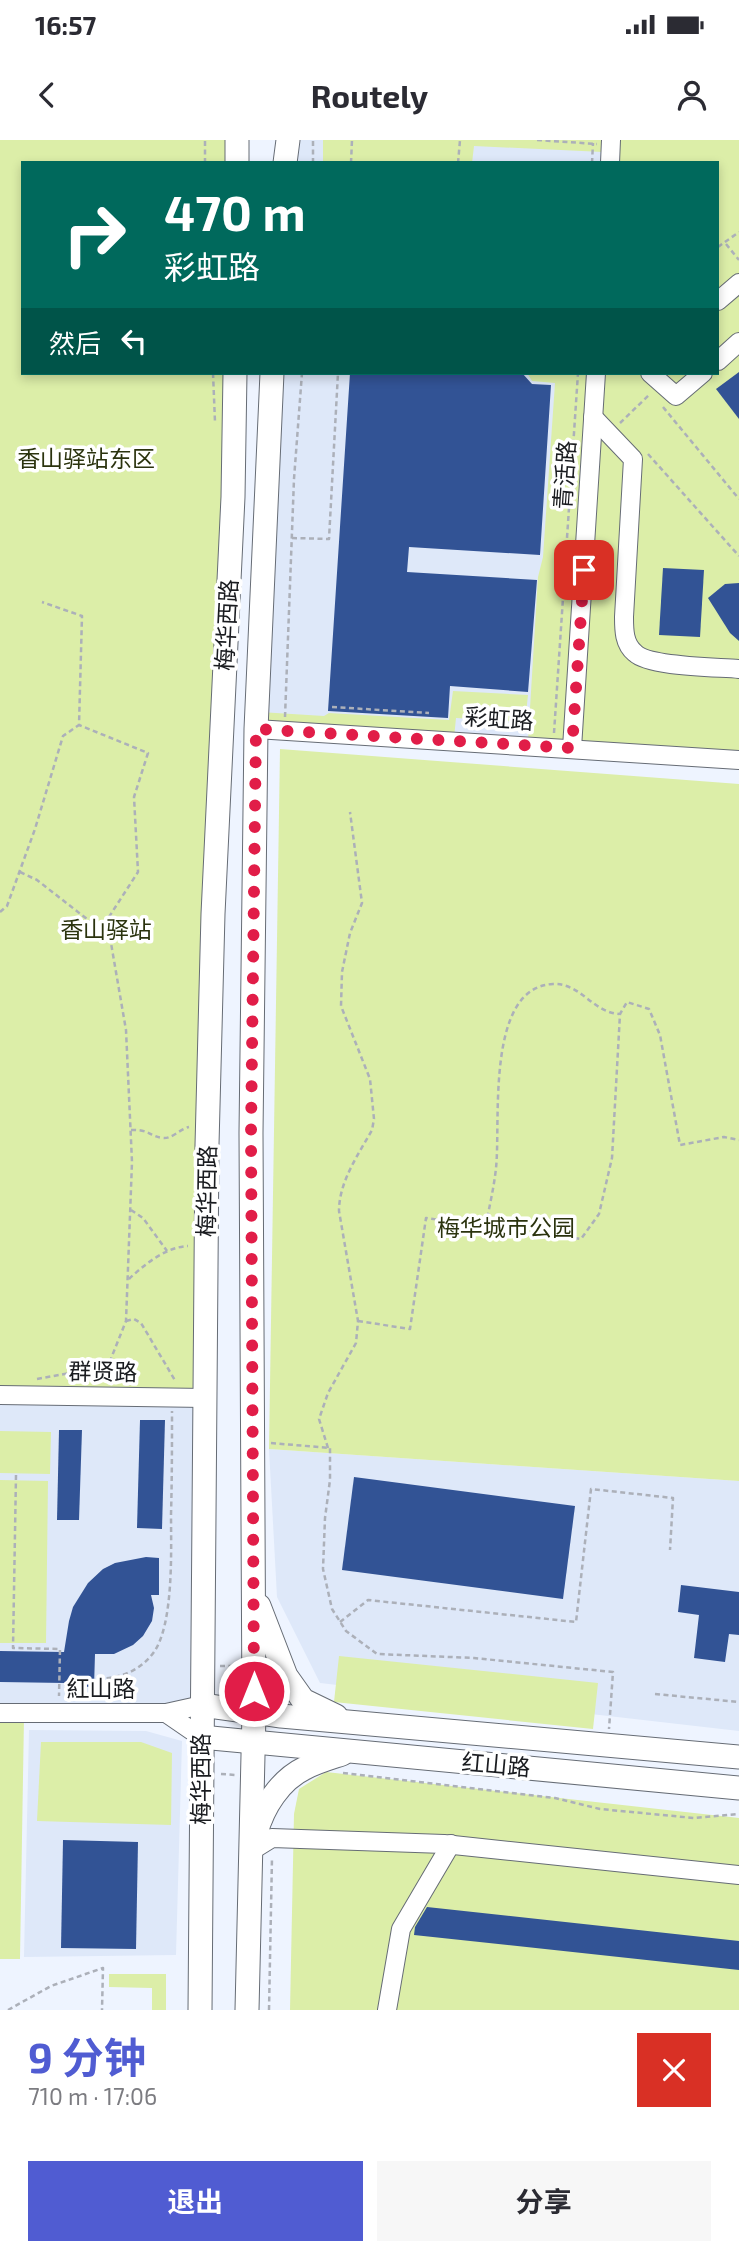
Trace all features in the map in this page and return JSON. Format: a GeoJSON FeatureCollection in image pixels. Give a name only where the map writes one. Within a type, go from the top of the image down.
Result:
{"type":"FeatureCollection","features":[{"type":"Feature","properties":{"kind":"main road"},"geometry":{"type":"LineString","coordinates":[[237,140],[237,161]]}},
{"type":"Feature","properties":{"kind":"main road"},"geometry":{"type":"LineString","coordinates":[[281,140],[282,161]]}},
{"type":"Feature","properties":{"kind":"main road"},"geometry":{"type":"LineString","coordinates":[[283,161],[288,140]]}},
{"type":"Feature","properties":{"kind":"main road","name":"梅华西路"},"geometry":{"type":"LineString","coordinates":[[200,2010],[202,1704],[187,1397],[206,1246],[213,914],[233,497],[235,375]]}},
{"type":"Feature","properties":{"kind":"main road","name":"梅华西路"},"geometry":{"type":"LineString","coordinates":[[247,2010],[254,1713],[251,1133],[256,729],[272,375]]}},
{"type":"Feature","properties":{"kind":"main road"},"geometry":{"type":"LineString","coordinates":[[254,1594],[286,1676],[303,1700],[348,1722]]}},
{"type":"Feature","properties":{"kind":"main road","name":"红山路"},"geometry":{"type":"LineString","coordinates":[[202,1704],[254,1713],[739,1757]]}},
{"type":"Feature","properties":{"kind":"main road","name":"红山路"},"geometry":{"type":"LineString","coordinates":[[201,1737],[739,1788]]}},
{"type":"Feature","properties":{"kind":"main road"},"geometry":{"type":"LineString","coordinates":[[251,1851],[262,1812],[286,1781],[304,1768],[348,1752]]}},
{"type":"Feature","properties":{"kind":"street"},"geometry":{"type":"LineString","coordinates":[[719,301],[739,283]]}},
{"type":"Feature","properties":{"kind":"street"},"geometry":{"type":"LineString","coordinates":[[719,359],[739,342]]}},
{"type":"Feature","properties":{"kind":"street","name":"青活路"},"geometry":{"type":"LineString","coordinates":[[572,748],[596,375]]}},
{"type":"Feature","properties":{"kind":"street"},"geometry":{"type":"LineString","coordinates":[[652,375],[676,396],[701,375]]}},
{"type":"Feature","properties":{"kind":"street"},"geometry":{"type":"LineString","coordinates":[[593,417],[633,458],[624,617],[624,633],[628,645],[634,653],[651,661],[739,669]]}},
{"type":"Feature","properties":{"kind":"street","name":"彩虹路"},"geometry":{"type":"LineString","coordinates":[[256,729],[739,760]]}},
{"type":"Feature","properties":{"kind":"street","name":"群贤路"},"geometry":{"type":"LineString","coordinates":[[0,1395],[187,1397]]}},
{"type":"Feature","properties":{"kind":"street","name":"紅山路"},"geometry":{"type":"LineString","coordinates":[[0,1713],[166,1713],[202,1704]]}},
{"type":"Feature","properties":{"kind":"street"},"geometry":{"type":"LineString","coordinates":[[166,1713],[201,1737]]}},
{"type":"Feature","properties":{"kind":"street"},"geometry":{"type":"LineString","coordinates":[[251,1851],[272,1838],[451,1844],[739,1875]]}},
{"type":"Feature","properties":{"kind":"street"},"geometry":{"type":"LineString","coordinates":[[387,2010],[401,1929],[451,1844]]}},
{"type":"Feature","properties":{"kind":"path"},"geometry":{"type":"LineString","coordinates":[[205,140],[205,161]]}},
{"type":"Feature","properties":{"kind":"path"},"geometry":{"type":"LineString","coordinates":[[313,140],[313,161]]}},
{"type":"Feature","properties":{"kind":"path"},"geometry":{"type":"LineString","coordinates":[[351,161],[352,140]]}},
{"type":"Feature","properties":{"kind":"path"},"geometry":{"type":"LineString","coordinates":[[458,161],[460,140]]}},
{"type":"Feature","properties":{"kind":"path"},"geometry":{"type":"LineString","coordinates":[[537,140],[606,148]]}},
{"type":"Feature","properties":{"kind":"path"},"geometry":{"type":"LineString","coordinates":[[594,161],[606,148]]}},
{"type":"Feature","properties":{"kind":"path"},"geometry":{"type":"LineString","coordinates":[[719,246],[739,232]]}},
{"type":"Feature","properties":{"kind":"path"},"geometry":{"type":"LineString","coordinates":[[724,242],[739,260]]}},
{"type":"Feature","properties":{"kind":"path"},"geometry":{"type":"LineString","coordinates":[[284,730],[294,467],[302,375]]}},
{"type":"Feature","properties":{"kind":"path"},"geometry":{"type":"LineString","coordinates":[[292,538],[329,539],[338,375]]}},
{"type":"Feature","properties":{"kind":"path"},"geometry":{"type":"LineString","coordinates":[[553,747],[578,375]]}},
{"type":"Feature","properties":{"kind":"path"},"geometry":{"type":"LineString","coordinates":[[620,422],[651,393]]}},
{"type":"Feature","properties":{"kind":"path"},"geometry":{"type":"LineString","coordinates":[[660,403],[739,499]]}},
{"type":"Feature","properties":{"kind":"path"},"geometry":{"type":"LineString","coordinates":[[645,464],[645,451],[739,556]]}},
{"type":"Feature","properties":{"kind":"path"},"geometry":{"type":"LineString","coordinates":[[42,602],[82,616],[79,725]]}},
{"type":"Feature","properties":{"kind":"path"},"geometry":{"type":"LineString","coordinates":[[332,707],[429,713]]}},
{"type":"Feature","properties":{"kind":"path"},"geometry":{"type":"LineString","coordinates":[[0,912],[7,905],[35,829],[63,736],[79,725]]}},
{"type":"Feature","properties":{"kind":"path"},"geometry":{"type":"LineString","coordinates":[[31,1380],[108,1366],[126,1321],[131,1130],[126,1030],[107,920],[138,872],[134,797],[148,753],[79,725]]}},
{"type":"Feature","properties":{"kind":"path"},"geometry":{"type":"LineString","coordinates":[[350,812],[362,903],[350,933],[342,972],[341,1006],[370,1079],[374,1119],[372,1130],[342,1187],[339,1199],[358,1321],[355,1343],[328,1392],[318,1419],[330,1448],[323,1569],[332,1609],[346,1631],[377,1654],[474,1658],[613,1672],[608,1745]]}},
{"type":"Feature","properties":{"kind":"path"},"geometry":{"type":"LineString","coordinates":[[19,872],[37,880],[110,938]]}},
{"type":"Feature","properties":{"kind":"path"},"geometry":{"type":"LineString","coordinates":[[486,1226],[496,1168],[502,1052],[508,1021],[522,998],[539,986],[555,984],[572,988],[608,1013],[620,1014]]}},
{"type":"Feature","properties":{"kind":"path"},"geometry":{"type":"LineString","coordinates":[[358,1321],[410,1329],[426,1218],[581,1239],[599,1214],[612,1158],[620,1014],[627,1002],[649,1009],[660,1035],[680,1145],[724,1138],[739,1140]]}},
{"type":"Feature","properties":{"kind":"path"},"geometry":{"type":"LineString","coordinates":[[131,1130],[143,1129],[161,1138],[169,1137],[185,1128],[208,1125]]}},
{"type":"Feature","properties":{"kind":"path"},"geometry":{"type":"LineString","coordinates":[[131,1210],[142,1218],[167,1251]]}},
{"type":"Feature","properties":{"kind":"path"},"geometry":{"type":"LineString","coordinates":[[129,1279],[146,1262],[167,1251],[177,1247],[206,1246]]}},
{"type":"Feature","properties":{"kind":"path"},"geometry":{"type":"LineString","coordinates":[[95,1714],[98,1679],[122,1677],[139,1667],[155,1650],[165,1619],[187,1397],[141,1323],[134,1319],[126,1321]]}},
{"type":"Feature","properties":{"kind":"path"},"geometry":{"type":"LineString","coordinates":[[253,1442],[328,1448]]}},
{"type":"Feature","properties":{"kind":"path"},"geometry":{"type":"LineString","coordinates":[[16,1475],[13,1648],[60,1649],[58,1714]]}},
{"type":"Feature","properties":{"kind":"path"},"geometry":{"type":"LineString","coordinates":[[340,1622],[368,1600],[576,1622],[591,1489],[673,1498],[670,1550]]}},
{"type":"Feature","properties":{"kind":"path"},"geometry":{"type":"LineString","coordinates":[[655,1694],[739,1702]]}},
{"type":"Feature","properties":{"kind":"path"},"geometry":{"type":"LineString","coordinates":[[8,2010],[51,1986],[103,1968],[102,2010]]}},
{"type":"Feature","properties":{"kind":"shaded area"},"geometry":{"type":"Polygon","coordinates":[[[289,140],[611,140],[609,161],[285,161],[289,140]]]}},
{"type":"Feature","properties":{"kind":"shaded area"},"geometry":{"type":"Polygon","coordinates":[[[272,375],[596,375],[572,748],[256,729],[272,375]]]}},
{"type":"Feature","properties":{"kind":"shaded area"},"geometry":{"type":"Polygon","coordinates":[[[0,1396],[205,1398],[201,1703],[0,1711],[0,1396]]]}},
{"type":"Feature","properties":{"kind":"shaded area"},"geometry":{"type":"Polygon","coordinates":[[[269,1449],[739,1481],[739,1731],[320,1683],[277,1597],[269,1449]]]}},
{"type":"Feature","properties":{"kind":"shaded area"},"geometry":{"type":"Polygon","coordinates":[[[29,1730],[146,1731],[182,1741],[176,1955],[24,1957],[29,1730]]]}},
{"type":"Feature","properties":{"kind":"green space","name":"香山驿站"},"geometry":{"type":"Polygon","coordinates":[[[0,140],[237,140],[237,161],[21,161],[21,375],[234,375],[205,1397],[0,1394],[0,140]]]}},
{"type":"Feature","properties":{"kind":"green space"},"geometry":{"type":"Polygon","coordinates":[[[323,140],[604,140],[603,152],[474,146],[472,161],[323,161],[323,140]]]}},
{"type":"Feature","properties":{"kind":"green space"},"geometry":{"type":"Polygon","coordinates":[[[611,140],[739,140],[739,759],[572,748],[596,375],[719,375],[719,161],[610,161],[611,140]]]}},
{"type":"Feature","properties":{"kind":"green space"},"geometry":{"type":"Polygon","coordinates":[[[528,375],[593,375],[569,743],[528,741],[538,577],[543,557],[555,383],[532,381],[528,375]]]}},
{"type":"Feature","properties":{"kind":"green space"},"geometry":{"type":"Polygon","coordinates":[[[453,691],[528,695],[525,722],[456,718],[454,738],[259,726],[260,712],[449,720],[453,691]]]}},
{"type":"Feature","properties":{"kind":"green space","name":"梅华城市公园"},"geometry":{"type":"Polygon","coordinates":[[[280,749],[739,784],[739,1481],[269,1449],[280,749]]]}},
{"type":"Feature","properties":{"kind":"green space"},"geometry":{"type":"Polygon","coordinates":[[[0,1431],[51,1432],[50,1474],[0,1473],[0,1431]]]}},
{"type":"Feature","properties":{"kind":"green space"},"geometry":{"type":"Polygon","coordinates":[[[0,1480],[48,1481],[46,1643],[0,1643],[0,1480]]]}},
{"type":"Feature","properties":{"kind":"green space"},"geometry":{"type":"Polygon","coordinates":[[[339,1656],[598,1683],[593,1729],[334,1702],[339,1656]]]}},
{"type":"Feature","properties":{"kind":"green space"},"geometry":{"type":"Polygon","coordinates":[[[0,1717],[24,1717],[20,1959],[0,1959],[0,1717]]]}},
{"type":"Feature","properties":{"kind":"green space"},"geometry":{"type":"Polygon","coordinates":[[[41,1742],[141,1742],[172,1753],[171,1825],[37,1821],[41,1742]]]}},
{"type":"Feature","properties":{"kind":"green space"},"geometry":{"type":"Polygon","coordinates":[[[326,1772],[739,1818],[739,2010],[290,2010],[294,1814],[299,1789],[326,1772]]]}},
{"type":"Feature","properties":{"kind":"green space"},"geometry":{"type":"Polygon","coordinates":[[[109,1974],[166,1974],[166,2010],[152,2010],[152,1988],[109,1987],[109,1974]]]}},
{"type":"Feature","properties":{"kind":"building"},"geometry":{"type":"Polygon","coordinates":[[[739,372],[739,419],[716,389],[739,372]]]}},
{"type":"Feature","properties":{"kind":"building"},"geometry":{"type":"Polygon","coordinates":[[[350,375],[524,375],[532,384],[551,385],[540,555],[409,547],[407,572],[537,580],[528,692],[450,686],[448,718],[328,711],[350,375]]]}},
{"type":"Feature","properties":{"kind":"building"},"geometry":{"type":"Polygon","coordinates":[[[663,568],[704,570],[700,637],[659,635],[663,568]]]}},
{"type":"Feature","properties":{"kind":"building"},"geometry":{"type":"Polygon","coordinates":[[[739,583],[739,641],[730,633],[708,598],[725,584],[739,583]]]}},
{"type":"Feature","properties":{"kind":"building"},"geometry":{"type":"Polygon","coordinates":[[[140,1420],[165,1420],[162,1529],[137,1528],[140,1420]]]}},
{"type":"Feature","properties":{"kind":"building"},"geometry":{"type":"Polygon","coordinates":[[[59,1430],[82,1430],[79,1520],[57,1520],[59,1430]]]}},
{"type":"Feature","properties":{"kind":"building"},"geometry":{"type":"Polygon","coordinates":[[[354,1477],[575,1506],[563,1599],[342,1570],[354,1477]]]}},
{"type":"Feature","properties":{"kind":"building"},"geometry":{"type":"Polygon","coordinates":[[[146,1557],[159,1558],[159,1595],[151,1595],[154,1608],[152,1621],[143,1636],[133,1645],[114,1654],[95,1654],[94,1687],[64,1686],[65,1683],[0,1682],[0,1651],[64,1652],[73,1607],[88,1583],[103,1569],[115,1563],[146,1557]]]}},
{"type":"Feature","properties":{"kind":"building"},"geometry":{"type":"Polygon","coordinates":[[[681,1585],[739,1592],[739,1635],[729,1634],[725,1662],[694,1658],[699,1615],[678,1612],[681,1585]]]}},
{"type":"Feature","properties":{"kind":"building"},"geometry":{"type":"Polygon","coordinates":[[[63,1840],[138,1842],[136,1949],[61,1948],[63,1840]]]}},
{"type":"Feature","properties":{"kind":"building"},"geometry":{"type":"Polygon","coordinates":[[[427,1907],[739,1941],[739,1970],[414,1935],[415,1927],[427,1907]]]}},
{"type":"Feature","properties":{"kind":"route"},"geometry":{"type":"LineString","coordinates":[[254,1691],[251,1133],[256,729],[572,748],[584,570]]}},
{"type":"Feature","properties":{"kind":"park label","name":"香山驿站东区"},"geometry":{"type":"Point","coordinates":[86,459]}}]}
